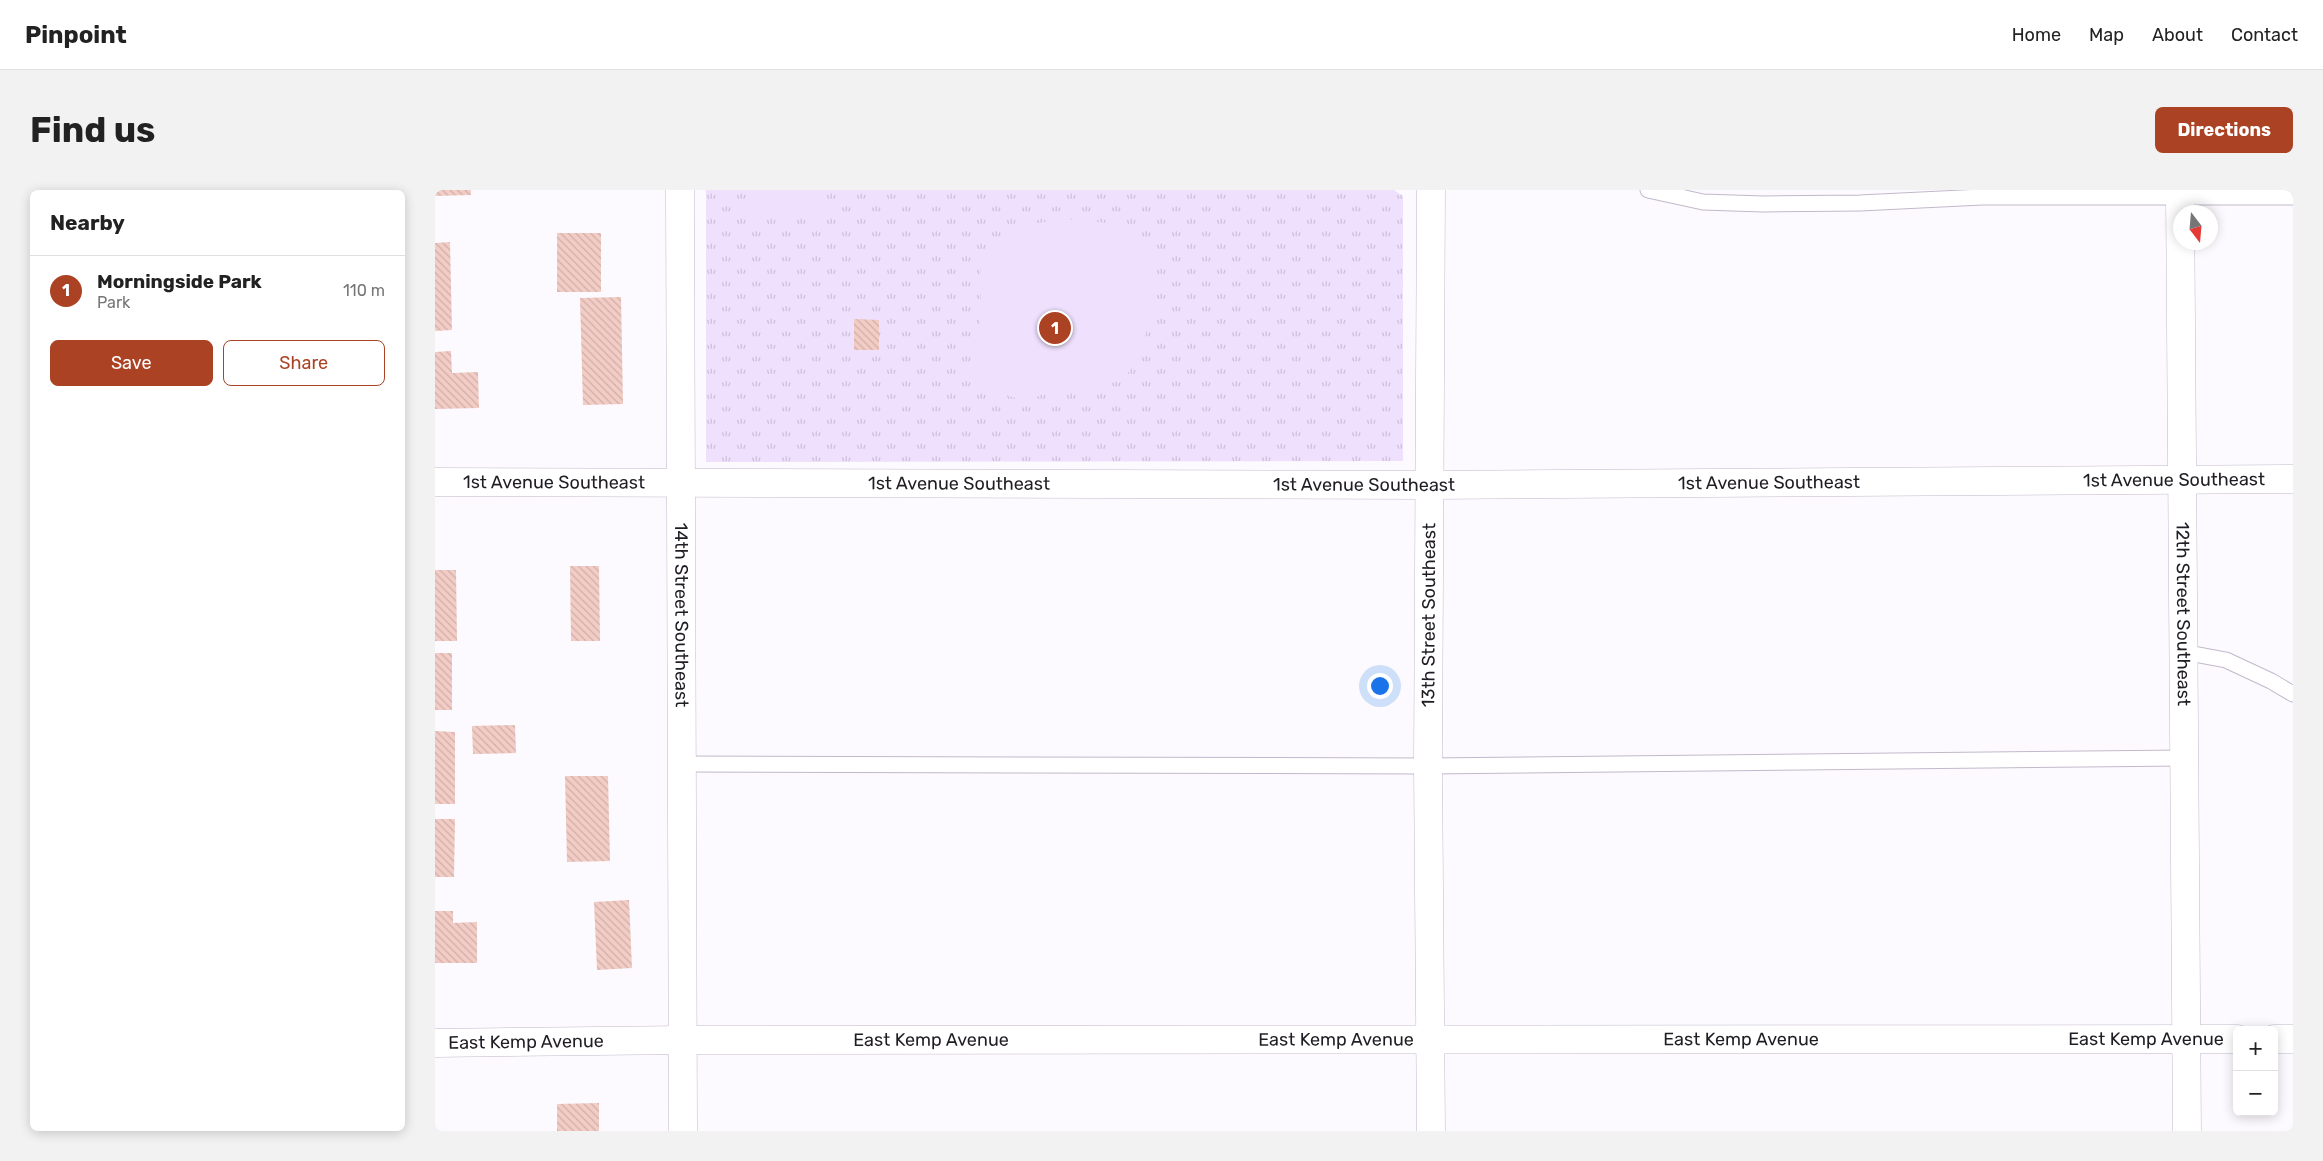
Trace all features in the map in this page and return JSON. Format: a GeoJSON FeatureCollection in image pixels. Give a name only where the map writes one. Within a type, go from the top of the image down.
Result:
{"type":"FeatureCollection","features":[{"type":"Feature","properties":{"kind":"street","name":"14th Street Southeast"},"geometry":{"type":"LineString","coordinates":[[680,190],[683,1131]]}},
{"type":"Feature","properties":{"kind":"street","name":"13th Street Southeast"},"geometry":{"type":"LineString","coordinates":[[1431,190],[1431,485],[1428,766],[1431,1131]]}},
{"type":"Feature","properties":{"kind":"street","name":"12th Street Southeast"},"geometry":{"type":"LineString","coordinates":[[2179,194],[2187,1131]]}},
{"type":"Feature","properties":{"kind":"street","name":"1st Avenue Southeast"},"geometry":{"type":"LineString","coordinates":[[435,482],[1431,485],[2293,479]]}},
{"type":"Feature","properties":{"kind":"street","name":"East Kemp Avenue"},"geometry":{"type":"LineString","coordinates":[[435,1043],[684,1040],[2233,1039]]}},
{"type":"Feature","properties":{"kind":"street"},"geometry":{"type":"LineString","coordinates":[[2278,1039],[2293,1039]]}},
{"type":"Feature","properties":{"kind":"lane"},"geometry":{"type":"LineString","coordinates":[[1648,190],[1703,202],[1763,204],[1860,203],[1982,197],[2179,194],[2293,197]]}},
{"type":"Feature","properties":{"kind":"lane"},"geometry":{"type":"LineString","coordinates":[[2183,652],[2225,660],[2271,681],[2293,694]]}},
{"type":"Feature","properties":{"kind":"lane"},"geometry":{"type":"LineString","coordinates":[[682,764],[1428,766],[2184,758]]}},
{"type":"Feature","properties":{"kind":"green space"},"geometry":{"type":"Polygon","coordinates":[[[706,190],[1394,190],[1403,196],[1403,461],[706,462],[706,190]]]}},
{"type":"Feature","properties":{"kind":"green space"},"geometry":{"type":"Polygon","coordinates":[[[748,190],[820,190],[821,216],[748,218],[748,190]]]}},
{"type":"Feature","properties":{"kind":"green space"},"geometry":{"type":"Polygon","coordinates":[[[1063,219],[1099,222],[1117,226],[1133,234],[1146,248],[1153,266],[1154,293],[1142,347],[1135,363],[1127,374],[1118,381],[1050,391],[1025,400],[1003,394],[988,395],[977,385],[970,342],[977,332],[980,322],[981,268],[984,255],[991,245],[1012,231],[1024,226],[1063,219]]]}},
{"type":"Feature","properties":{"kind":"building"},"geometry":{"type":"Polygon","coordinates":[[[435,190],[471,190],[471,195],[435,196],[435,190]]]}},
{"type":"Feature","properties":{"kind":"building"},"geometry":{"type":"Polygon","coordinates":[[[557,233],[601,233],[601,292],[557,292],[557,233]]]}},
{"type":"Feature","properties":{"kind":"building"},"geometry":{"type":"Polygon","coordinates":[[[450,242],[452,330],[435,331],[435,243],[450,242]]]}},
{"type":"Feature","properties":{"kind":"building"},"geometry":{"type":"Polygon","coordinates":[[[621,297],[623,404],[583,405],[580,298],[621,297]]]}},
{"type":"Feature","properties":{"kind":"building"},"geometry":{"type":"Polygon","coordinates":[[[854,319],[879,320],[879,350],[854,350],[854,319]]]}},
{"type":"Feature","properties":{"kind":"building"},"geometry":{"type":"Polygon","coordinates":[[[451,351],[452,373],[478,372],[479,408],[435,409],[435,352],[451,351]]]}},
{"type":"Feature","properties":{"kind":"building"},"geometry":{"type":"Polygon","coordinates":[[[570,566],[599,566],[600,641],[571,641],[570,566]]]}},
{"type":"Feature","properties":{"kind":"building"},"geometry":{"type":"Polygon","coordinates":[[[435,570],[456,570],[457,641],[435,641],[435,570]]]}},
{"type":"Feature","properties":{"kind":"building"},"geometry":{"type":"Polygon","coordinates":[[[435,653],[452,653],[452,710],[435,710],[435,653]]]}},
{"type":"Feature","properties":{"kind":"building"},"geometry":{"type":"Polygon","coordinates":[[[515,725],[516,753],[473,754],[472,726],[515,725]]]}},
{"type":"Feature","properties":{"kind":"building"},"geometry":{"type":"Polygon","coordinates":[[[435,731],[455,732],[455,804],[435,804],[435,731]]]}},
{"type":"Feature","properties":{"kind":"building"},"geometry":{"type":"Polygon","coordinates":[[[565,776],[608,776],[610,861],[567,862],[565,776]]]}},
{"type":"Feature","properties":{"kind":"building"},"geometry":{"type":"Polygon","coordinates":[[[435,819],[455,819],[454,877],[435,877],[435,819]]]}},
{"type":"Feature","properties":{"kind":"building"},"geometry":{"type":"Polygon","coordinates":[[[629,900],[632,968],[597,970],[594,902],[629,900]]]}},
{"type":"Feature","properties":{"kind":"building"},"geometry":{"type":"Polygon","coordinates":[[[435,911],[453,911],[453,923],[477,922],[477,963],[435,963],[435,911]]]}},
{"type":"Feature","properties":{"kind":"building"},"geometry":{"type":"Polygon","coordinates":[[[599,1103],[599,1131],[557,1131],[557,1104],[599,1103]]]}},
{"type":"Feature","properties":{"kind":"place","name":"Morningside Park"},"geometry":{"type":"Point","coordinates":[1055,328]}}]}
